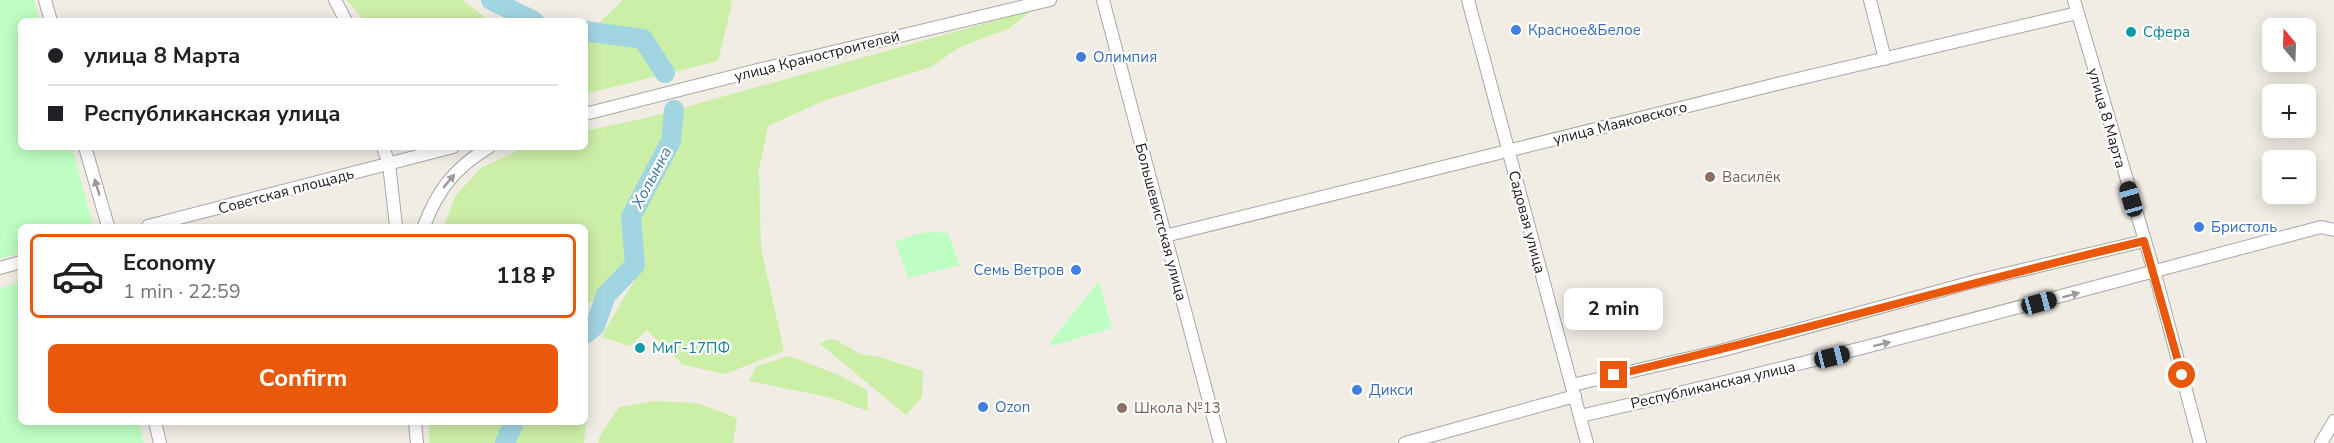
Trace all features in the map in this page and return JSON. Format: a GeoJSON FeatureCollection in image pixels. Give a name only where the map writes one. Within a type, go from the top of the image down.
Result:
{"type":"FeatureCollection","features":[{"type":"Feature","properties":{"kind":"street"},"geometry":{"type":"LineString","coordinates":[[45,0],[50,18]]}},
{"type":"Feature","properties":{"kind":"street"},"geometry":{"type":"LineString","coordinates":[[335,0],[344,18]]}},
{"type":"Feature","properties":{"kind":"street","name":"улица Краностроителей"},"geometry":{"type":"LineString","coordinates":[[588,113],[1050,0]]}},
{"type":"Feature","properties":{"kind":"street","name":"Большевистская улица"},"geometry":{"type":"LineString","coordinates":[[1103,0],[1220,443]]}},
{"type":"Feature","properties":{"kind":"street","name":"Садовая улица"},"geometry":{"type":"LineString","coordinates":[[1468,0],[1587,443]]}},
{"type":"Feature","properties":{"kind":"street"},"geometry":{"type":"LineString","coordinates":[[1870,0],[1885,59]]}},
{"type":"Feature","properties":{"kind":"street","name":"улица 8 Марта"},"geometry":{"type":"LineString","coordinates":[[2074,0],[2154,273],[2200,443]]}},
{"type":"Feature","properties":{"kind":"street","name":"улица Маяковского"},"geometry":{"type":"LineString","coordinates":[[1165,236],[2077,13]]}},
{"type":"Feature","properties":{"kind":"street"},"geometry":{"type":"LineString","coordinates":[[86,150],[107,224]]}},
{"type":"Feature","properties":{"kind":"street"},"geometry":{"type":"LineString","coordinates":[[384,150],[389,164],[396,224]]}},
{"type":"Feature","properties":{"kind":"street"},"geometry":{"type":"LineString","coordinates":[[389,164],[442,150]]}},
{"type":"Feature","properties":{"kind":"street"},"geometry":{"type":"LineString","coordinates":[[425,224],[433,202],[444,186],[466,161],[484,150]]}},
{"type":"Feature","properties":{"kind":"street","name":"Советская площадь"},"geometry":{"type":"LineString","coordinates":[[156,224],[389,164]]}},
{"type":"Feature","properties":{"kind":"street","name":"Республиканская улица"},"geometry":{"type":"LineString","coordinates":[[1580,416],[1737,380],[2154,273],[2321,227],[2334,230]]}},
{"type":"Feature","properties":{"kind":"street"},"geometry":{"type":"LineString","coordinates":[[1405,443],[1573,390],[1976,281],[2144,241]]}},
{"type":"Feature","properties":{"kind":"street"},"geometry":{"type":"LineString","coordinates":[[0,268],[18,263]]}},
{"type":"Feature","properties":{"kind":"street"},"geometry":{"type":"LineString","coordinates":[[2321,443],[2334,421]]}},
{"type":"Feature","properties":{"kind":"street"},"geometry":{"type":"LineString","coordinates":[[156,425],[160,443]]}},
{"type":"Feature","properties":{"kind":"street"},"geometry":{"type":"LineString","coordinates":[[415,425],[417,443]]}},
{"type":"Feature","properties":{"kind":"green space"},"geometry":{"type":"Polygon","coordinates":[[[0,0],[34,0],[38,18],[18,18],[18,150],[73,150],[92,224],[18,224],[18,254],[0,259],[0,0]]]}},
{"type":"Feature","properties":{"kind":"green space"},"geometry":{"type":"Polygon","coordinates":[[[346,0],[462,0],[486,18],[361,18],[346,0]]]}},
{"type":"Feature","properties":{"kind":"green space"},"geometry":{"type":"Polygon","coordinates":[[[623,0],[730,0],[732,4],[718,61],[588,93],[588,33],[623,0]]]}},
{"type":"Feature","properties":{"kind":"green space"},"geometry":{"type":"Polygon","coordinates":[[[1032,10],[1010,28],[960,47],[931,67],[823,101],[768,126],[759,169],[761,248],[784,351],[725,374],[683,365],[647,330],[630,346],[601,337],[634,281],[640,235],[628,210],[630,262],[588,305],[588,224],[445,224],[455,196],[481,168],[519,150],[588,150],[588,130],[650,117],[1032,10]]]}},
{"type":"Feature","properties":{"kind":"green space"},"geometry":{"type":"Polygon","coordinates":[[[921,233],[948,233],[960,265],[908,278],[895,241],[921,233]]]}},
{"type":"Feature","properties":{"kind":"green space"},"geometry":{"type":"Polygon","coordinates":[[[1099,281],[1112,328],[1052,346],[1050,342],[1099,281]]]}},
{"type":"Feature","properties":{"kind":"green space"},"geometry":{"type":"Polygon","coordinates":[[[18,283],[18,425],[139,425],[144,443],[0,443],[0,288],[18,283]]]}},
{"type":"Feature","properties":{"kind":"green space"},"geometry":{"type":"Polygon","coordinates":[[[828,339],[836,340],[860,354],[880,357],[923,371],[922,397],[906,415],[820,344],[828,339]]]}},
{"type":"Feature","properties":{"kind":"green space"},"geometry":{"type":"Polygon","coordinates":[[[789,356],[839,375],[867,390],[868,411],[828,397],[749,381],[756,366],[789,356]]]}},
{"type":"Feature","properties":{"kind":"green space"},"geometry":{"type":"Polygon","coordinates":[[[654,401],[697,403],[737,418],[733,443],[599,443],[599,437],[619,407],[654,401]]]}},
{"type":"Feature","properties":{"kind":"green space"},"geometry":{"type":"Polygon","coordinates":[[[429,425],[586,425],[584,443],[429,443],[429,425]]]}},
{"type":"Feature","properties":{"kind":"waterway","name":"Холынка"},"geometry":{"type":"LineString","coordinates":[[491,0],[528,18]]}},
{"type":"Feature","properties":{"kind":"waterway","name":"Холынка"},"geometry":{"type":"LineString","coordinates":[[588,31],[643,39],[665,73]]}},
{"type":"Feature","properties":{"kind":"waterway","name":"Холынка"},"geometry":{"type":"LineString","coordinates":[[588,332],[595,326],[606,295],[635,265],[631,217],[671,141],[674,110]]}},
{"type":"Feature","properties":{"kind":"waterway","name":"Холынка"},"geometry":{"type":"LineString","coordinates":[[505,443],[513,425]]}},
{"type":"Feature","properties":{"kind":"place","name":"Красное&Белое"},"geometry":{"type":"Point","coordinates":[1516,30]}},
{"type":"Feature","properties":{"kind":"place","name":"Сфера"},"geometry":{"type":"Point","coordinates":[2131,32]}},
{"type":"Feature","properties":{"kind":"place","name":"Олимпия"},"geometry":{"type":"Point","coordinates":[1081,57]}},
{"type":"Feature","properties":{"kind":"place","name":"Василёк"},"geometry":{"type":"Point","coordinates":[1710,177]}},
{"type":"Feature","properties":{"kind":"place","name":"Бристоль"},"geometry":{"type":"Point","coordinates":[2199,227]}},
{"type":"Feature","properties":{"kind":"place","name":"Семь Ветров"},"geometry":{"type":"Point","coordinates":[1076,270]}},
{"type":"Feature","properties":{"kind":"place","name":"МиГ-17ПФ"},"geometry":{"type":"Point","coordinates":[640,348]}},
{"type":"Feature","properties":{"kind":"place","name":"Дикси"},"geometry":{"type":"Point","coordinates":[1357,390]}},
{"type":"Feature","properties":{"kind":"place","name":"Ozon"},"geometry":{"type":"Point","coordinates":[983,407]}},
{"type":"Feature","properties":{"kind":"place","name":"Школа №13"},"geometry":{"type":"Point","coordinates":[1122,408]}},
{"type":"Feature","properties":{"kind":"route"},"geometry":{"type":"LineString","coordinates":[[1614,375],[1720,351],[1976,281],[2144,241],[2182,375]]}}]}
